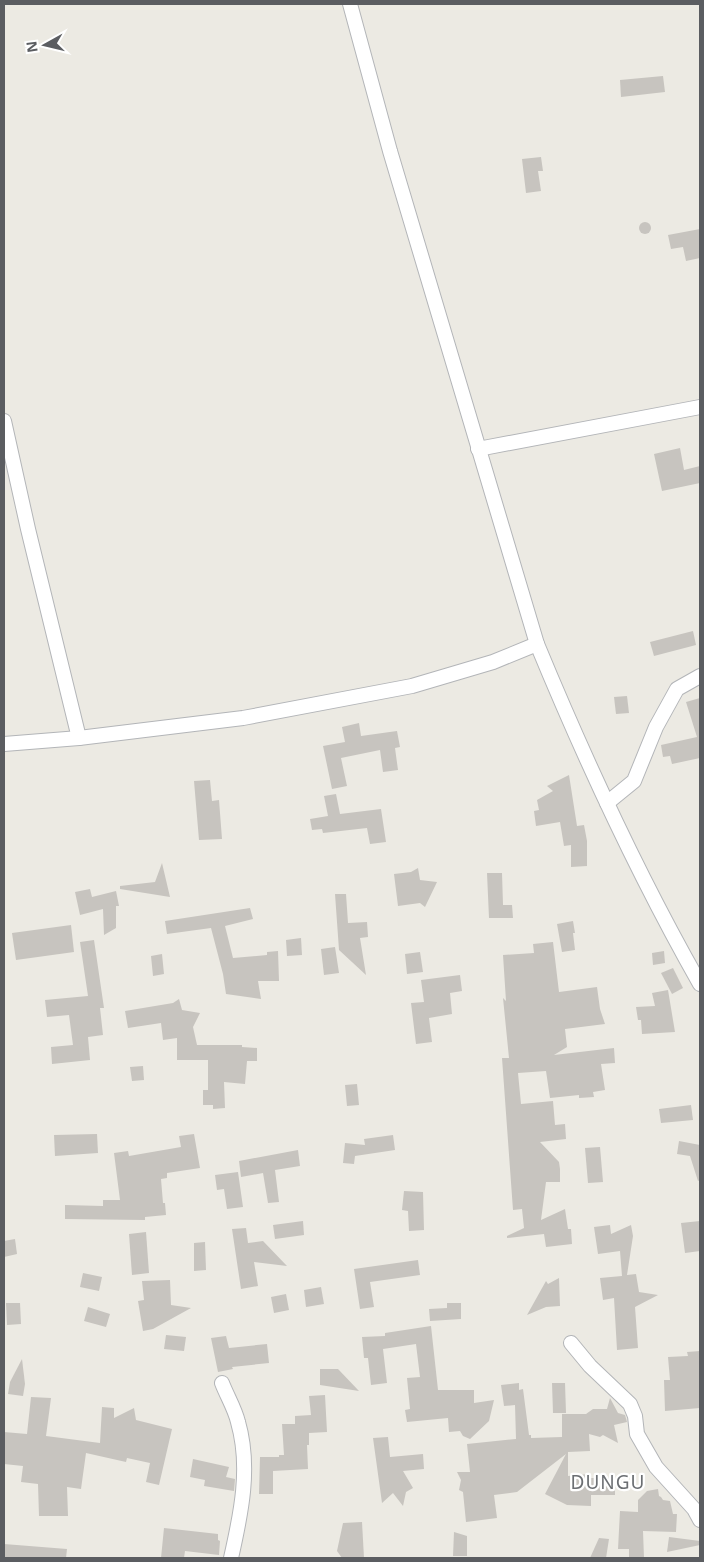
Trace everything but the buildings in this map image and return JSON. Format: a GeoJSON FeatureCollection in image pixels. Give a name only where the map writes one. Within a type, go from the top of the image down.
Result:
{"type":"FeatureCollection","features":[{"type":"Feature","properties":{"kind":"street"},"geometry":{"type":"LineString","coordinates":[[350,4],[390,151],[537,644],[568,719],[608,803],[674,938],[700,984]]}},
{"type":"Feature","properties":{"kind":"street"},"geometry":{"type":"LineString","coordinates":[[478,449],[700,407]]}},
{"type":"Feature","properties":{"kind":"street"},"geometry":{"type":"LineString","coordinates":[[4,421],[37,567],[80,738]]}},
{"type":"Feature","properties":{"kind":"street"},"geometry":{"type":"LineString","coordinates":[[4,744],[80,738],[244,718],[412,686],[493,662],[537,644]]}},
{"type":"Feature","properties":{"kind":"street"},"geometry":{"type":"LineString","coordinates":[[608,803],[634,781],[656,727],[677,689],[700,676]]}},
{"type":"Feature","properties":{"kind":"street"},"geometry":{"type":"LineString","coordinates":[[571,1343],[590,1366],[630,1404],[635,1416],[637,1434],[656,1466],[694,1509],[700,1520]]}},
{"type":"Feature","properties":{"kind":"street"},"geometry":{"type":"LineString","coordinates":[[222,1383],[238,1422],[244,1460],[242,1508],[231,1558]]}},
{"type":"Feature","properties":{"kind":"district","name":"DUNGU"},"geometry":{"type":"Point","coordinates":[608,1482]}}]}
